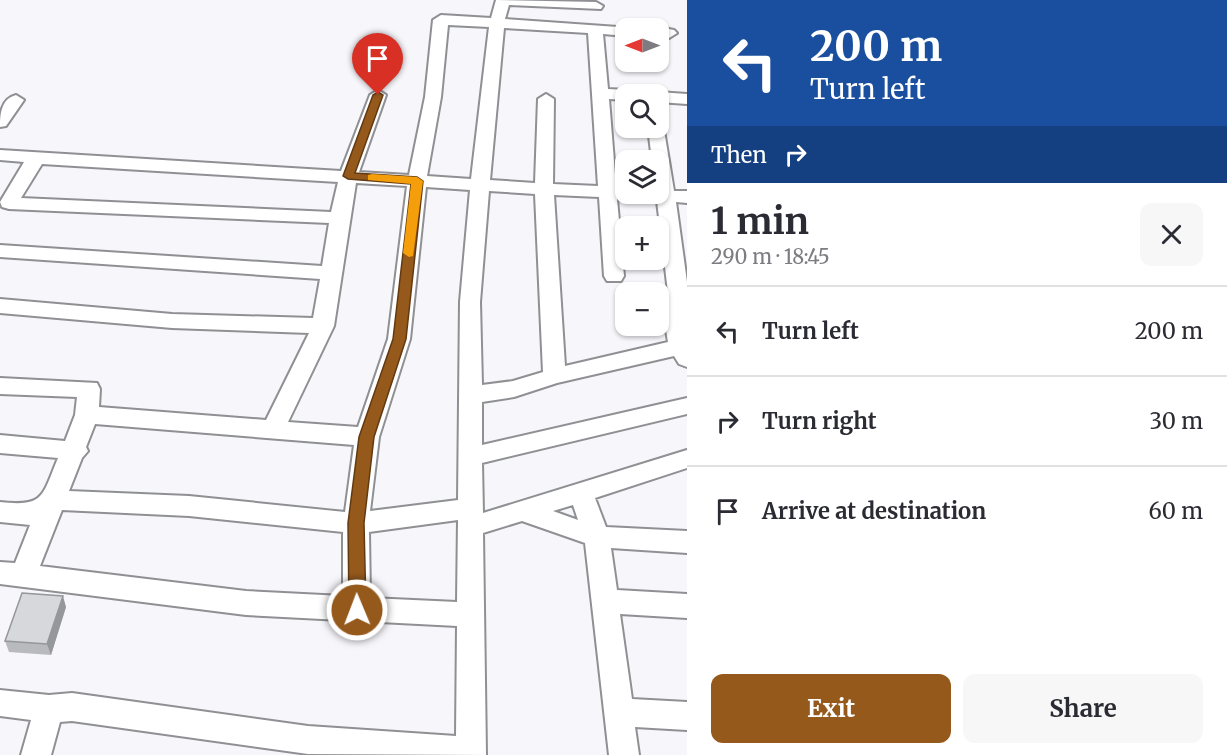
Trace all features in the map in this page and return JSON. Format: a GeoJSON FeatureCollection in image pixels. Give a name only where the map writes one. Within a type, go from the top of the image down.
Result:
{"type":"FeatureCollection","features":[{"type":"Feature","properties":{"kind":"street"},"geometry":{"type":"LineString","coordinates":[[0,703],[49,709],[72,707],[306,748],[471,753],[470,302],[497,23],[503,0],[596,6]]}},
{"type":"Feature","properties":{"kind":"street"},"geometry":{"type":"LineString","coordinates":[[357,610],[356,523],[367,437],[399,339],[417,181],[433,97],[441,20],[615,31]]}},
{"type":"Feature","properties":{"kind":"street"},"geometry":{"type":"LineString","coordinates":[[595,30],[614,276]]}},
{"type":"Feature","properties":{"kind":"street"},"geometry":{"type":"LineString","coordinates":[[601,94],[615,95]]}},
{"type":"Feature","properties":{"kind":"street"},"geometry":{"type":"LineString","coordinates":[[273,429],[323,326],[339,218],[348,176],[378,95]]}},
{"type":"Feature","properties":{"kind":"street"},"geometry":{"type":"LineString","coordinates":[[669,98],[687,99]]}},
{"type":"Feature","properties":{"kind":"street"},"geometry":{"type":"LineString","coordinates":[[546,99],[544,189],[554,376]]}},
{"type":"Feature","properties":{"kind":"street"},"geometry":{"type":"LineString","coordinates":[[0,122],[16,100]]}},
{"type":"Feature","properties":{"kind":"street"},"geometry":{"type":"LineString","coordinates":[[470,395],[514,389],[554,376],[682,353],[674,311],[683,292],[677,197],[660,138]]}},
{"type":"Feature","properties":{"kind":"street"},"geometry":{"type":"LineString","coordinates":[[0,155],[677,197]]}},
{"type":"Feature","properties":{"kind":"street"},"geometry":{"type":"LineString","coordinates":[[0,222],[4,203],[36,158]]}},
{"type":"Feature","properties":{"kind":"street"},"geometry":{"type":"LineString","coordinates":[[4,203],[339,218]]}},
{"type":"Feature","properties":{"kind":"street"},"geometry":{"type":"LineString","coordinates":[[0,251],[331,273]]}},
{"type":"Feature","properties":{"kind":"street"},"geometry":{"type":"LineString","coordinates":[[0,306],[172,321],[323,326]]}},
{"type":"Feature","properties":{"kind":"street"},"geometry":{"type":"LineString","coordinates":[[0,386],[89,389],[87,415],[54,500],[12,574],[246,603],[471,615]]}},
{"type":"Feature","properties":{"kind":"street"},"geometry":{"type":"LineString","coordinates":[[470,457],[687,406]]}},
{"type":"Feature","properties":{"kind":"street"},"geometry":{"type":"LineString","coordinates":[[87,415],[367,437]]}},
{"type":"Feature","properties":{"kind":"street"},"geometry":{"type":"LineString","coordinates":[[0,444],[74,451]]}},
{"type":"Feature","properties":{"kind":"street"},"geometry":{"type":"LineString","coordinates":[[0,512],[29,515],[54,500],[189,506],[356,523],[471,517],[523,511],[687,459]]}},
{"type":"Feature","properties":{"kind":"street"},"geometry":{"type":"LineString","coordinates":[[581,492],[597,537],[624,755]]}},
{"type":"Feature","properties":{"kind":"street"},"geometry":{"type":"LineString","coordinates":[[523,511],[597,537],[687,542]]}},
{"type":"Feature","properties":{"kind":"street"},"geometry":{"type":"LineString","coordinates":[[605,601],[687,606]]}},
{"type":"Feature","properties":{"kind":"street"},"geometry":{"type":"LineString","coordinates":[[36,755],[49,709]]}},
{"type":"Feature","properties":{"kind":"street"},"geometry":{"type":"LineString","coordinates":[[619,712],[687,716]]}},
{"type":"Feature","properties":{"kind":"building"},"geometry":{"type":"Polygon","coordinates":[[[22,593],[63,596],[47,644],[5,641],[22,593]]]}},
{"type":"Feature","properties":{"kind":"slow traffic"},"geometry":{"type":"LineString","coordinates":[[372,178],[417,181],[409,253]]}},
{"type":"Feature","properties":{"kind":"route"},"geometry":{"type":"LineString","coordinates":[[357,610],[356,523],[367,437],[399,339],[417,181],[348,176],[378,95]]}}]}
